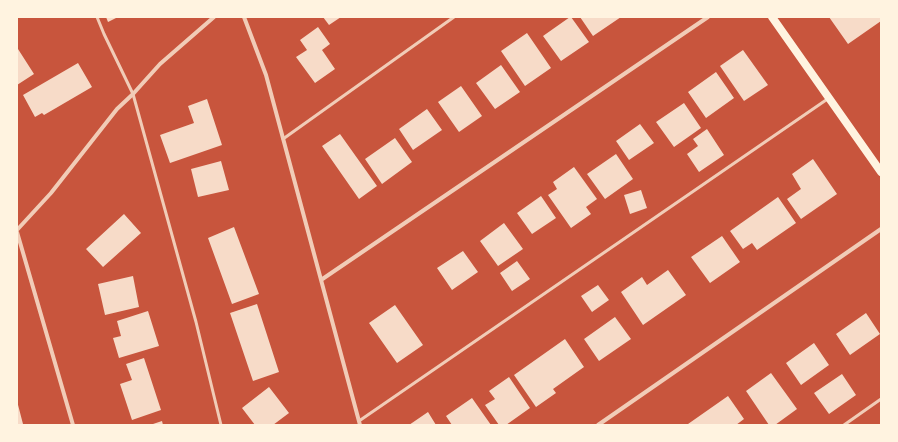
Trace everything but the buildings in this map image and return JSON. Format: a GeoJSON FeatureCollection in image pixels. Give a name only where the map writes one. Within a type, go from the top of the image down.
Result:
{"type":"FeatureCollection","features":[{"type":"Feature","properties":{"kind":"main road"},"geometry":{"type":"LineString","coordinates":[[772,17],[881,172]]}},
{"type":"Feature","properties":{"kind":"street"},"geometry":{"type":"LineString","coordinates":[[73,425],[17,231],[51,193],[117,109],[133,94],[160,64],[214,17]]}},
{"type":"Feature","properties":{"kind":"street"},"geometry":{"type":"LineString","coordinates":[[244,17],[266,75],[359,423]]}},
{"type":"Feature","properties":{"kind":"street"},"geometry":{"type":"LineString","coordinates":[[321,280],[708,17]]}},
{"type":"Feature","properties":{"kind":"street"},"geometry":{"type":"LineString","coordinates":[[598,425],[881,229]]}},
{"type":"Feature","properties":{"kind":"lane"},"geometry":{"type":"LineString","coordinates":[[97,17],[133,94],[196,322],[221,425]]}},
{"type":"Feature","properties":{"kind":"lane"},"geometry":{"type":"LineString","coordinates":[[283,139],[454,17]]}},
{"type":"Feature","properties":{"kind":"lane"},"geometry":{"type":"LineString","coordinates":[[359,423],[829,98]]}},
{"type":"Feature","properties":{"kind":"lane"},"geometry":{"type":"LineString","coordinates":[[844,425],[881,399]]}}]}
